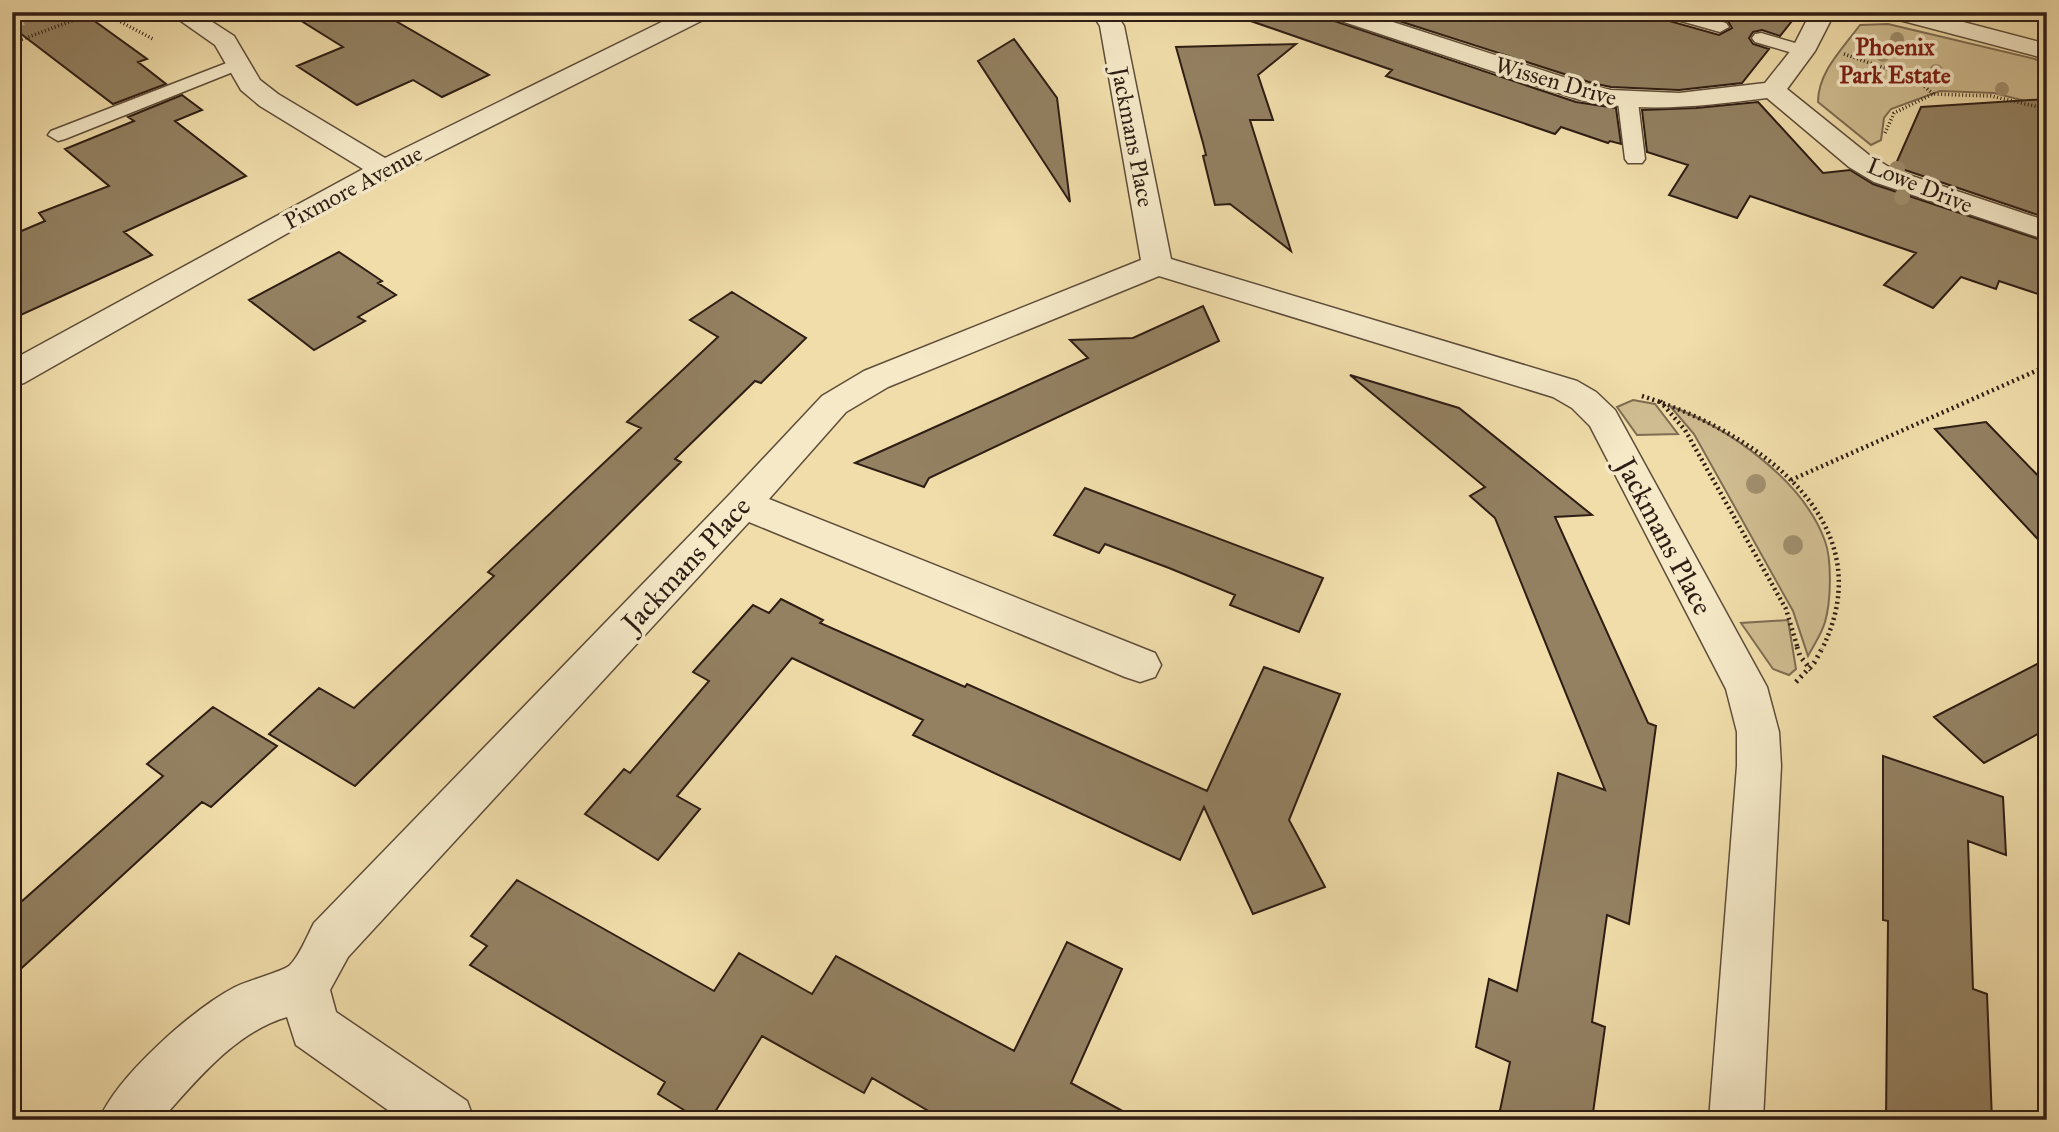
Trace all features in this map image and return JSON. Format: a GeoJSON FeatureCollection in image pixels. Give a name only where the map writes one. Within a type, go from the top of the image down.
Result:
{"type":"FeatureCollection","features":[{"type":"Feature","properties":{"kind":"street"},"geometry":{"type":"LineString","coordinates":[[180,12],[225,41],[250,85],[269,100],[384,170]]}},
{"type":"Feature","properties":{"kind":"street","name":"Pixmore Avenue"},"geometry":{"type":"LineString","coordinates":[[14,372],[384,170],[701,12]]}},
{"type":"Feature","properties":{"kind":"street","name":"Jackmans Place"},"geometry":{"type":"LineString","coordinates":[[1103,12],[1112,26],[1157,265]]}},
{"type":"Feature","properties":{"kind":"street","name":"Wissen Drive"},"geometry":{"type":"LineString","coordinates":[[1337,12],[1586,93],[1628,102],[1662,103],[1773,90]]}},
{"type":"Feature","properties":{"kind":"street"},"geometry":{"type":"LineString","coordinates":[[1773,90],[1804,47],[1823,12]]}},
{"type":"Feature","properties":{"kind":"street"},"geometry":{"type":"LineString","coordinates":[[1896,12],[2047,52]]}},
{"type":"Feature","properties":{"kind":"street","name":"Lowe Drive"},"geometry":{"type":"LineString","coordinates":[[1773,90],[1884,176],[2047,232]]}},
{"type":"Feature","properties":{"kind":"street","name":"Jackmans Place"},"geometry":{"type":"LineString","coordinates":[[306,986],[331,940],[834,404],[876,379],[1157,265],[1565,389],[1584,400],[1603,419],[1746,687],[1758,732],[1759,766],[1736,1120]]}},
{"type":"Feature","properties":{"kind":"street"},"geometry":{"type":"LineString","coordinates":[[743,504],[1140,665]]}},
{"type":"Feature","properties":{"kind":"street"},"geometry":{"type":"LineString","coordinates":[[125,1120],[197,1044],[224,1022],[256,1003],[306,986],[314,1027],[448,1120]]}},
{"type":"Feature","properties":{"kind":"lane"},"geometry":{"type":"LineString","coordinates":[[1669,12],[1720,27]]}},
{"type":"Feature","properties":{"kind":"lane"},"geometry":{"type":"LineString","coordinates":[[1761,38],[1804,47]]}},
{"type":"Feature","properties":{"kind":"lane"},"geometry":{"type":"LineString","coordinates":[[58,135],[237,64]]}},
{"type":"Feature","properties":{"kind":"lane"},"geometry":{"type":"LineString","coordinates":[[1628,102],[1635,159]]}},
{"type":"Feature","properties":{"kind":"path"},"geometry":{"type":"LineString","coordinates":[[12,43],[96,12]]}},
{"type":"Feature","properties":{"kind":"path"},"geometry":{"type":"LineString","coordinates":[[1804,47],[1878,64],[1916,79],[1933,94]]}},
{"type":"Feature","properties":{"kind":"path"},"geometry":{"type":"LineString","coordinates":[[1846,149],[1878,147],[1884,142],[1886,125],[1895,113],[1933,94],[1991,96],[2047,109]]}},
{"type":"Feature","properties":{"kind":"path"},"geometry":{"type":"LineString","coordinates":[[1791,480],[2047,366]]}},
{"type":"Feature","properties":{"kind":"path"},"geometry":{"type":"LineString","coordinates":[[1565,389],[1608,388],[1658,400],[1707,418],[1760,452],[1791,480],[1813,505],[1833,538],[1841,566],[1841,592],[1836,617],[1811,670],[1788,689],[1746,687]]}},
{"type":"Feature","properties":{"kind":"path"},"geometry":{"type":"LineString","coordinates":[[1658,400],[1685,430],[1780,597],[1796,634],[1800,656],[1811,670]]}},
{"type":"Feature","properties":{"kind":"shaded area"},"geometry":{"type":"Polygon","coordinates":[[[1888,24],[2035,59],[2046,64],[2045,106],[1994,93],[1940,91],[1891,109],[1884,118],[1881,140],[1871,145],[1818,102],[1819,91],[1833,61],[1860,25],[1888,24]]]}},
{"type":"Feature","properties":{"kind":"shaded area"},"geometry":{"type":"Polygon","coordinates":[[[1633,400],[1655,404],[1678,434],[1637,435],[1617,407],[1633,400]]]}},
{"type":"Feature","properties":{"kind":"shaded area"},"geometry":{"type":"Polygon","coordinates":[[[1670,406],[1716,428],[1761,459],[1800,497],[1814,519],[1827,549],[1829,593],[1824,626],[1808,656],[1793,611],[1694,434],[1670,406]]]}},
{"type":"Feature","properties":{"kind":"shaded area"},"geometry":{"type":"Polygon","coordinates":[[[1788,620],[1796,669],[1789,675],[1773,669],[1741,623],[1788,620]]]}},
{"type":"Feature","properties":{"kind":"building"},"geometry":{"type":"Polygon","coordinates":[[[12,12],[82,12],[147,59],[138,62],[166,84],[113,104],[12,27],[12,12]]]}},
{"type":"Feature","properties":{"kind":"building"},"geometry":{"type":"Polygon","coordinates":[[[287,12],[380,12],[489,75],[442,97],[413,80],[357,105],[297,66],[343,47],[287,12]]]}},
{"type":"Feature","properties":{"kind":"building"},"geometry":{"type":"Polygon","coordinates":[[[1247,12],[1323,12],[1328,19],[1576,102],[1616,108],[1621,144],[1610,141],[1608,143],[1561,127],[1555,134],[1386,76],[1392,70],[1245,19],[1247,12]]]}},
{"type":"Feature","properties":{"kind":"building"},"geometry":{"type":"Polygon","coordinates":[[[1371,12],[1659,12],[1662,19],[1719,35],[1732,28],[1728,21],[1699,12],[1799,12],[1780,36],[1762,30],[1753,32],[1749,38],[1753,44],[1769,49],[1742,83],[1679,90],[1611,87],[1592,83],[1371,12]]]}},
{"type":"Feature","properties":{"kind":"building"},"geometry":{"type":"Polygon","coordinates":[[[1014,39],[1057,98],[1070,202],[978,61],[1014,39]]]}},
{"type":"Feature","properties":{"kind":"building"},"geometry":{"type":"Polygon","coordinates":[[[1296,44],[1258,75],[1273,120],[1250,120],[1291,251],[1230,204],[1215,205],[1203,156],[1206,155],[1176,47],[1296,44]]]}},
{"type":"Feature","properties":{"kind":"building"},"geometry":{"type":"Polygon","coordinates":[[[182,95],[202,110],[175,121],[246,176],[124,232],[152,255],[12,319],[12,235],[45,221],[39,213],[109,186],[65,149],[134,121],[128,117],[182,95]]]}},
{"type":"Feature","properties":{"kind":"building"},"geometry":{"type":"Polygon","coordinates":[[[2047,99],[2047,218],[1893,166],[1921,107],[2047,99]]]}},
{"type":"Feature","properties":{"kind":"building"},"geometry":{"type":"Polygon","coordinates":[[[1758,102],[1823,173],[1850,170],[1873,184],[2047,242],[2047,297],[1999,281],[1996,289],[1961,277],[1933,308],[1884,285],[1916,253],[1750,196],[1737,218],[1669,195],[1688,165],[1647,152],[1642,110],[1758,102]]]}},
{"type":"Feature","properties":{"kind":"building"},"geometry":{"type":"Polygon","coordinates":[[[339,252],[382,281],[378,283],[396,295],[358,317],[365,321],[314,350],[249,300],[339,252]]]}},
{"type":"Feature","properties":{"kind":"building"},"geometry":{"type":"Polygon","coordinates":[[[732,292],[806,338],[761,383],[755,381],[675,459],[681,462],[355,786],[269,734],[319,688],[354,708],[494,576],[488,572],[641,428],[627,422],[718,337],[690,320],[732,292]]]}},
{"type":"Feature","properties":{"kind":"building"},"geometry":{"type":"Polygon","coordinates":[[[1203,306],[1219,341],[929,478],[924,487],[855,463],[1088,358],[1070,340],[1133,338],[1203,306]]]}},
{"type":"Feature","properties":{"kind":"building"},"geometry":{"type":"Polygon","coordinates":[[[1350,375],[1459,408],[1592,515],[1555,517],[1648,723],[1656,726],[1629,924],[1607,915],[1592,1022],[1605,1027],[1592,1120],[1498,1120],[1510,1062],[1476,1047],[1489,979],[1517,991],[1558,773],[1605,790],[1495,518],[1470,496],[1485,487],[1350,375]]]}},
{"type":"Feature","properties":{"kind":"building"},"geometry":{"type":"Polygon","coordinates":[[[1986,422],[2047,485],[2047,549],[1935,429],[1986,422]]]}},
{"type":"Feature","properties":{"kind":"building"},"geometry":{"type":"Polygon","coordinates":[[[1085,488],[1323,578],[1299,632],[1230,605],[1235,595],[1169,568],[1105,544],[1099,553],[1054,535],[1085,488]]]}},
{"type":"Feature","properties":{"kind":"building"},"geometry":{"type":"Polygon","coordinates":[[[781,599],[823,620],[820,623],[965,687],[967,684],[1207,791],[1264,667],[1340,694],[1289,820],[1325,887],[1253,914],[1204,807],[1180,860],[913,735],[923,720],[792,658],[677,796],[700,809],[658,860],[585,814],[624,769],[630,773],[709,681],[693,672],[753,605],[769,613],[781,599]]]}},
{"type":"Feature","properties":{"kind":"building"},"geometry":{"type":"Polygon","coordinates":[[[2047,659],[2047,729],[1984,763],[1934,717],[2047,659]]]}},
{"type":"Feature","properties":{"kind":"building"},"geometry":{"type":"Polygon","coordinates":[[[213,707],[277,746],[211,807],[202,802],[12,977],[12,910],[163,776],[147,764],[213,707]]]}},
{"type":"Feature","properties":{"kind":"building"},"geometry":{"type":"Polygon","coordinates":[[[1883,756],[2003,797],[2006,855],[1968,841],[1973,989],[1987,994],[1992,1120],[1886,1120],[1888,921],[1883,920],[1883,756]]]}},
{"type":"Feature","properties":{"kind":"building"},"geometry":{"type":"Polygon","coordinates":[[[517,880],[714,991],[739,953],[812,994],[836,956],[1014,1051],[1067,942],[1122,969],[1071,1083],[1139,1120],[944,1120],[872,1078],[864,1093],[762,1036],[710,1120],[700,1120],[658,1094],[665,1082],[470,965],[487,946],[471,936],[517,880]]]}},
{"type":"Feature","properties":{"kind":"tunnel"},"geometry":{"type":"LineString","coordinates":[[12,15],[20,12]]}},
{"type":"Feature","properties":{"kind":"district","name":"Phoenix Park Estate"},"geometry":{"type":"Point","coordinates":[1895,61]}}]}
